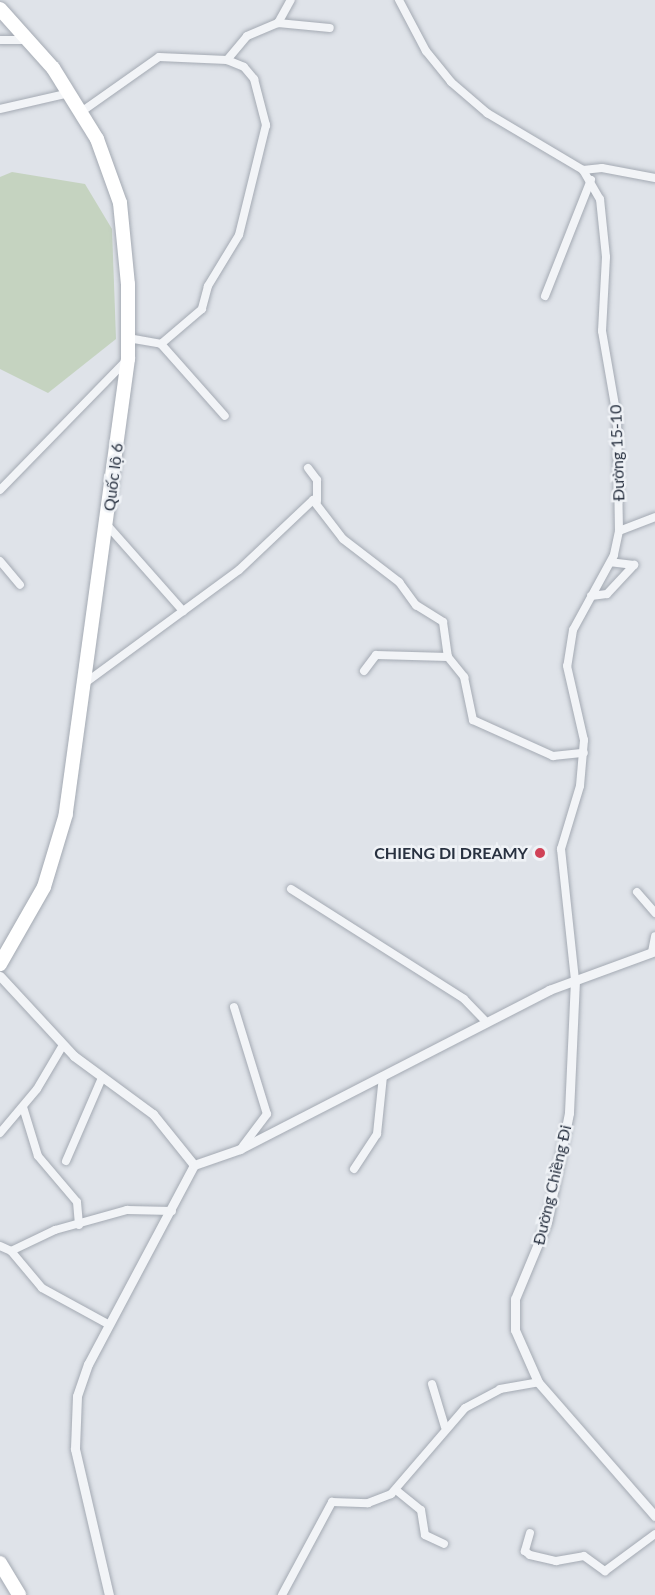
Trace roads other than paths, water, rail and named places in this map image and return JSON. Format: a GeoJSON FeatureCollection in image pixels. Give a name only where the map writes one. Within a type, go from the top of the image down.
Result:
{"type":"FeatureCollection","features":[{"type":"Feature","properties":{"kind":"highway","name":"Quốc lộ 6"},"geometry":{"type":"LineString","coordinates":[[0,9],[29,40],[70,93],[97,139],[120,203],[128,338],[128,359],[107,525],[56,859],[32,916],[0,964]]}},
{"type":"Feature","properties":{"kind":"highway"},"geometry":{"type":"LineString","coordinates":[[0,1563],[19,1595]]}},
{"type":"Feature","properties":{"kind":"street"},"geometry":{"type":"LineString","coordinates":[[278,22],[291,0]]}},
{"type":"Feature","properties":{"kind":"street","name":"Đường 15-10"},"geometry":{"type":"LineString","coordinates":[[399,0],[426,51],[465,95],[583,170],[591,180],[605,236],[602,331],[617,417],[619,531],[611,561],[571,636],[567,666],[584,753],[580,786],[561,849],[575,980]]}},
{"type":"Feature","properties":{"kind":"street"},"geometry":{"type":"LineString","coordinates":[[227,60],[247,36],[278,22],[330,28]]}},
{"type":"Feature","properties":{"kind":"street"},"geometry":{"type":"LineString","coordinates":[[0,39],[29,40]]}},
{"type":"Feature","properties":{"kind":"street"},"geometry":{"type":"LineString","coordinates":[[81,112],[159,57],[227,60],[244,67],[254,79],[266,125],[261,163],[236,245],[208,286],[202,309],[161,344]]}},
{"type":"Feature","properties":{"kind":"street"},"geometry":{"type":"LineString","coordinates":[[0,109],[70,93]]}},
{"type":"Feature","properties":{"kind":"street"},"geometry":{"type":"LineString","coordinates":[[583,170],[602,168],[655,178]]}},
{"type":"Feature","properties":{"kind":"street"},"geometry":{"type":"LineString","coordinates":[[545,296],[591,180]]}},
{"type":"Feature","properties":{"kind":"street"},"geometry":{"type":"LineString","coordinates":[[128,338],[161,344],[225,416]]}},
{"type":"Feature","properties":{"kind":"street"},"geometry":{"type":"LineString","coordinates":[[0,490],[128,359]]}},
{"type":"Feature","properties":{"kind":"street"},"geometry":{"type":"LineString","coordinates":[[308,468],[317,480],[317,501],[343,539],[399,582],[416,605],[443,622],[448,657],[464,677],[473,720],[553,756],[584,753]]}},
{"type":"Feature","properties":{"kind":"street"},"geometry":{"type":"LineString","coordinates":[[81,686],[253,558],[305,504],[317,501]]}},
{"type":"Feature","properties":{"kind":"street"},"geometry":{"type":"LineString","coordinates":[[619,531],[655,517]]}},
{"type":"Feature","properties":{"kind":"street"},"geometry":{"type":"LineString","coordinates":[[107,525],[183,610]]}},
{"type":"Feature","properties":{"kind":"street"},"geometry":{"type":"LineString","coordinates":[[0,561],[20,585]]}},
{"type":"Feature","properties":{"kind":"street"},"geometry":{"type":"LineString","coordinates":[[591,596],[604,596],[634,565],[611,561]]}},
{"type":"Feature","properties":{"kind":"street"},"geometry":{"type":"LineString","coordinates":[[364,671],[376,655],[448,657]]}},
{"type":"Feature","properties":{"kind":"street"},"geometry":{"type":"LineString","coordinates":[[291,889],[464,999],[486,1021]]}},
{"type":"Feature","properties":{"kind":"street"},"geometry":{"type":"LineString","coordinates":[[637,892],[655,913]]}},
{"type":"Feature","properties":{"kind":"street"},"geometry":{"type":"LineString","coordinates":[[109,1595],[74,1433],[81,1380],[108,1324],[174,1211],[194,1165],[240,1149],[486,1021],[575,980],[653,951],[655,936]]}},
{"type":"Feature","properties":{"kind":"street"},"geometry":{"type":"LineString","coordinates":[[0,976],[63,1045],[102,1078],[153,1114],[194,1165]]}},
{"type":"Feature","properties":{"kind":"street","name":"Đường Chiềng Đi"},"geometry":{"type":"LineString","coordinates":[[575,980],[574,1073],[560,1165],[540,1244],[513,1308],[518,1342],[538,1382],[655,1516]]}},
{"type":"Feature","properties":{"kind":"street"},"geometry":{"type":"LineString","coordinates":[[234,1007],[268,1118],[240,1149]]}},
{"type":"Feature","properties":{"kind":"street"},"geometry":{"type":"LineString","coordinates":[[0,1132],[23,1107],[63,1045]]}},
{"type":"Feature","properties":{"kind":"street"},"geometry":{"type":"LineString","coordinates":[[354,1169],[376,1134],[383,1076]]}},
{"type":"Feature","properties":{"kind":"street"},"geometry":{"type":"LineString","coordinates":[[66,1161],[102,1078]]}},
{"type":"Feature","properties":{"kind":"street"},"geometry":{"type":"LineString","coordinates":[[23,1107],[38,1156],[77,1202],[79,1225]]}},
{"type":"Feature","properties":{"kind":"street"},"geometry":{"type":"LineString","coordinates":[[11,1251],[79,1225],[132,1209],[174,1211]]}},
{"type":"Feature","properties":{"kind":"street"},"geometry":{"type":"LineString","coordinates":[[0,1246],[11,1251],[42,1288],[108,1324]]}},
{"type":"Feature","properties":{"kind":"street"},"geometry":{"type":"LineString","coordinates":[[282,1595],[332,1502],[368,1503],[396,1490],[445,1427],[493,1391],[538,1382]]}},
{"type":"Feature","properties":{"kind":"street"},"geometry":{"type":"LineString","coordinates":[[432,1384],[445,1427]]}},
{"type":"Feature","properties":{"kind":"street"},"geometry":{"type":"LineString","coordinates":[[396,1490],[421,1510],[425,1535],[444,1544]]}},
{"type":"Feature","properties":{"kind":"street"},"geometry":{"type":"LineString","coordinates":[[530,1533],[526,1553],[555,1561],[584,1556],[605,1570],[655,1534]]}},
{"type":"Feature","properties":{"kind":"place","name":"CHIENG DI DREAMY"},"geometry":{"type":"Point","coordinates":[540,853]}}]}
